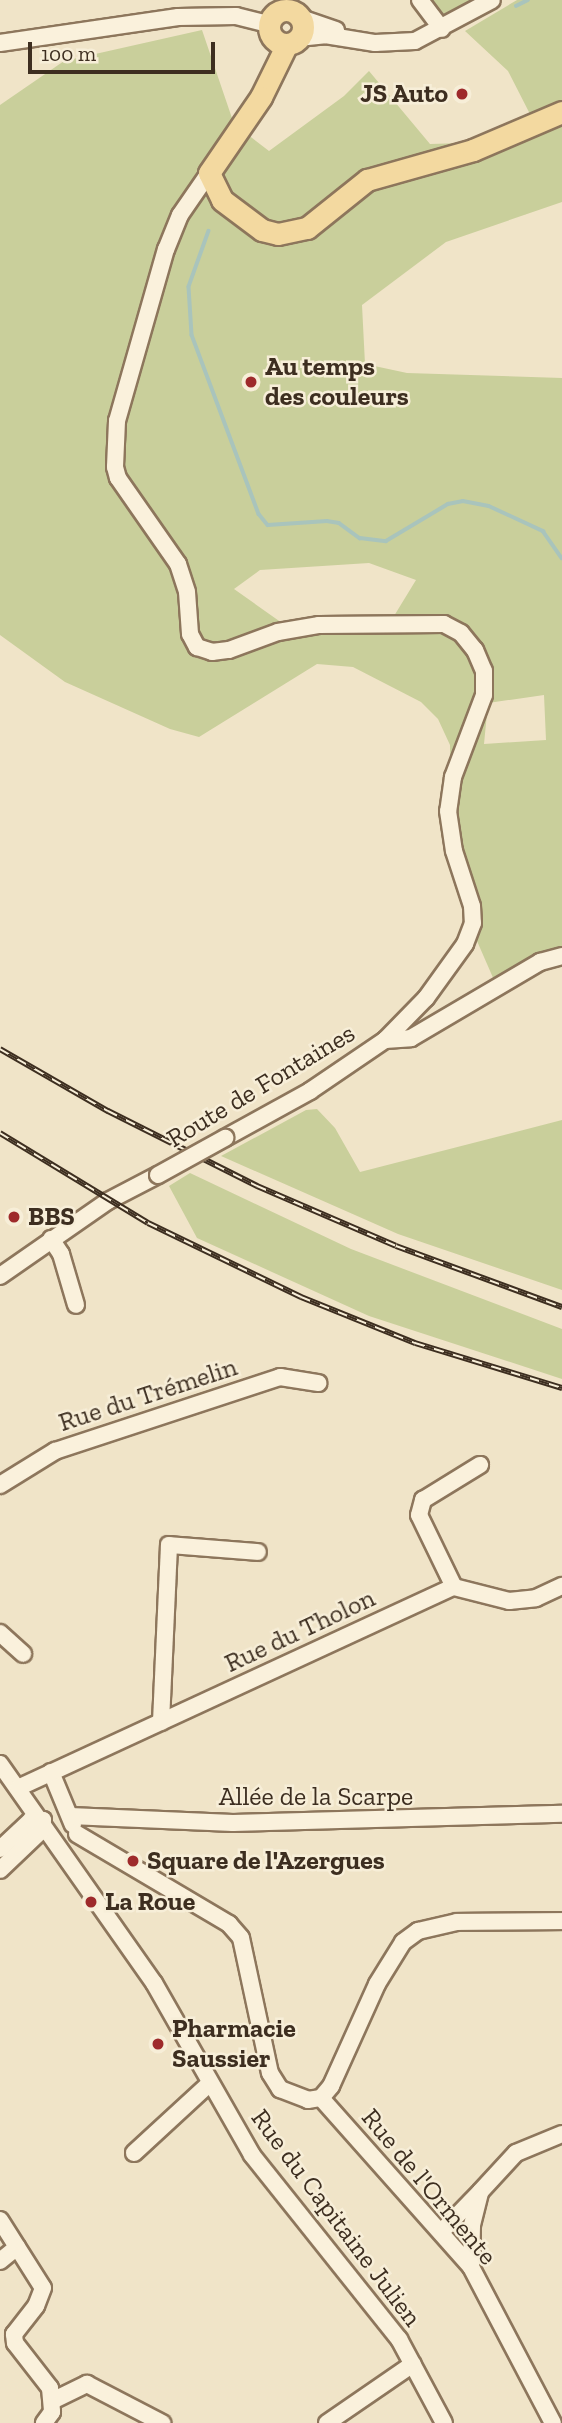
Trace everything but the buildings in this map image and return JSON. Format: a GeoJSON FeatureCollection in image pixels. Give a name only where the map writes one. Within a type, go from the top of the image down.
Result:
{"type":"FeatureCollection","features":[{"type":"Feature","properties":{"kind":"main road"},"geometry":{"type":"LineString","coordinates":[[285,20],[270,78],[248,118],[209,173],[218,194],[246,222],[261,230],[292,233],[307,228],[367,180],[473,150],[562,112]]}},
{"type":"Feature","properties":{"kind":"street"},"geometry":{"type":"LineString","coordinates":[[420,0],[439,30]]}},
{"type":"Feature","properties":{"kind":"street"},"geometry":{"type":"LineString","coordinates":[[0,43],[178,17],[236,16],[285,20],[324,34],[358,39],[415,41],[492,0]]}},
{"type":"Feature","properties":{"kind":"street","name":"Route de Fontaines"},"geometry":{"type":"LineString","coordinates":[[0,1276],[51,1239],[310,1091],[385,1040],[440,980],[474,923],[448,811],[453,777],[484,695],[484,671],[475,650],[461,633],[444,624],[319,625],[278,632],[229,650],[212,652],[197,647],[190,634],[187,592],[178,564],[118,478],[115,467],[117,421],[166,248],[180,215],[209,173]]}},
{"type":"Feature","properties":{"kind":"street"},"geometry":{"type":"LineString","coordinates":[[385,1040],[411,1038],[540,962],[562,956]]}},
{"type":"Feature","properties":{"kind":"street"},"geometry":{"type":"LineString","coordinates":[[51,1239],[61,1254],[76,1305]]}},
{"type":"Feature","properties":{"kind":"street","name":"Rue du Trémelin"},"geometry":{"type":"LineString","coordinates":[[0,1486],[55,1451],[280,1377],[319,1383]]}},
{"type":"Feature","properties":{"kind":"street"},"geometry":{"type":"LineString","coordinates":[[480,1465],[423,1500],[419,1516],[454,1587],[509,1601],[537,1598],[562,1586]]}},
{"type":"Feature","properties":{"kind":"street"},"geometry":{"type":"LineString","coordinates":[[161,1722],[169,1545],[258,1552]]}},
{"type":"Feature","properties":{"kind":"street","name":"Rue du Tholon"},"geometry":{"type":"LineString","coordinates":[[18,1788],[454,1587]]}},
{"type":"Feature","properties":{"kind":"street"},"geometry":{"type":"LineString","coordinates":[[0,1633],[23,1654]]}},
{"type":"Feature","properties":{"kind":"street","name":"Rue du Capitaine Julien"},"geometry":{"type":"LineString","coordinates":[[0,1764],[43,1820],[154,1983],[209,2084],[252,2155],[372,2300],[413,2364],[444,2423]]}},
{"type":"Feature","properties":{"kind":"street"},"geometry":{"type":"LineString","coordinates":[[51,1772],[77,1834],[229,1924],[241,1938],[270,2073],[280,2090],[294,2097],[321,2098],[377,1984],[411,1937],[434,1924],[562,1921]]}},
{"type":"Feature","properties":{"kind":"street","name":"Allée de la Scarpe"},"geometry":{"type":"LineString","coordinates":[[70,1816],[233,1823],[562,1814]]}},
{"type":"Feature","properties":{"kind":"street"},"geometry":{"type":"LineString","coordinates":[[0,1849],[31,1820],[43,1820],[40,1832],[0,1870]]}},
{"type":"Feature","properties":{"kind":"street"},"geometry":{"type":"LineString","coordinates":[[64,1850],[77,1834]]}},
{"type":"Feature","properties":{"kind":"street"},"geometry":{"type":"LineString","coordinates":[[134,2153],[209,2084]]}},
{"type":"Feature","properties":{"kind":"street","name":"Rue de l'Ormente"},"geometry":{"type":"LineString","coordinates":[[321,2098],[471,2267],[553,2423]]}},
{"type":"Feature","properties":{"kind":"street"},"geometry":{"type":"LineString","coordinates":[[441,2232],[516,2153],[562,2134]]}},
{"type":"Feature","properties":{"kind":"street"},"geometry":{"type":"LineString","coordinates":[[471,2267],[472,2225],[480,2192]]}},
{"type":"Feature","properties":{"kind":"street"},"geometry":{"type":"LineString","coordinates":[[0,2220],[43,2288],[36,2306],[17,2325],[15,2343],[50,2388],[54,2399],[44,2423]]}},
{"type":"Feature","properties":{"kind":"street"},"geometry":{"type":"LineString","coordinates":[[0,2261],[18,2247]]}},
{"type":"Feature","properties":{"kind":"street"},"geometry":{"type":"LineString","coordinates":[[327,2423],[413,2364]]}},
{"type":"Feature","properties":{"kind":"street"},"geometry":{"type":"LineString","coordinates":[[54,2399],[87,2384],[162,2423]]}},
{"type":"Feature","properties":{"kind":"green space"},"geometry":{"type":"Polygon","coordinates":[[[426,0],[487,0],[446,23],[426,0]]]}},
{"type":"Feature","properties":{"kind":"green space"},"geometry":{"type":"Polygon","coordinates":[[[517,0],[562,0],[562,202],[446,242],[362,305],[365,364],[407,373],[562,378],[562,958],[494,980],[477,941],[451,804],[450,745],[438,719],[421,702],[353,667],[317,664],[199,737],[170,729],[65,682],[0,635],[0,105],[64,61],[202,30],[234,124],[269,151],[344,96],[369,71],[430,144],[464,143],[532,118],[508,71],[465,31],[517,0]],[[369,563],[260,570],[234,589],[282,623],[318,615],[394,616],[416,580],[369,563]],[[544,695],[488,703],[484,744],[546,740],[544,695]]]}},
{"type":"Feature","properties":{"kind":"green space"},"geometry":{"type":"Polygon","coordinates":[[[317,1109],[335,1128],[360,1172],[562,1120],[562,1290],[398,1234],[221,1156],[306,1110],[317,1109]]]}},
{"type":"Feature","properties":{"kind":"green space"},"geometry":{"type":"Polygon","coordinates":[[[190,1173],[351,1249],[562,1329],[562,1379],[369,1316],[197,1238],[169,1186],[190,1173]]]}},
{"type":"Feature","properties":{"kind":"waterway"},"geometry":{"type":"LineString","coordinates":[[516,6],[528,0]]}},
{"type":"Feature","properties":{"kind":"waterway"},"geometry":{"type":"LineString","coordinates":[[209,231],[189,287],[192,335],[259,514],[268,525],[327,521],[339,523],[360,538],[386,541],[448,504],[463,501],[489,506],[543,531],[562,558]]}},
{"type":"Feature","properties":{"kind":"railway"},"geometry":{"type":"LineString","coordinates":[[0,1049],[108,1111],[257,1186],[396,1246],[562,1307]]}},
{"type":"Feature","properties":{"kind":"railway"},"geometry":{"type":"LineString","coordinates":[[0,1133],[148,1223],[301,1297],[415,1343],[562,1388]]}},
{"type":"Feature","properties":{"kind":"place","name":"JS Auto"},"geometry":{"type":"Point","coordinates":[462,94]}},
{"type":"Feature","properties":{"kind":"place","name":"Au temps des couleurs"},"geometry":{"type":"Point","coordinates":[251,382]}},
{"type":"Feature","properties":{"kind":"place","name":"BBS"},"geometry":{"type":"Point","coordinates":[14,1217]}},
{"type":"Feature","properties":{"kind":"place","name":"Square de l'Azergues"},"geometry":{"type":"Point","coordinates":[133,1861]}},
{"type":"Feature","properties":{"kind":"place","name":"La Roue"},"geometry":{"type":"Point","coordinates":[91,1902]}},
{"type":"Feature","properties":{"kind":"place","name":"Pharmacie Saussier"},"geometry":{"type":"Point","coordinates":[158,2044]}}]}
